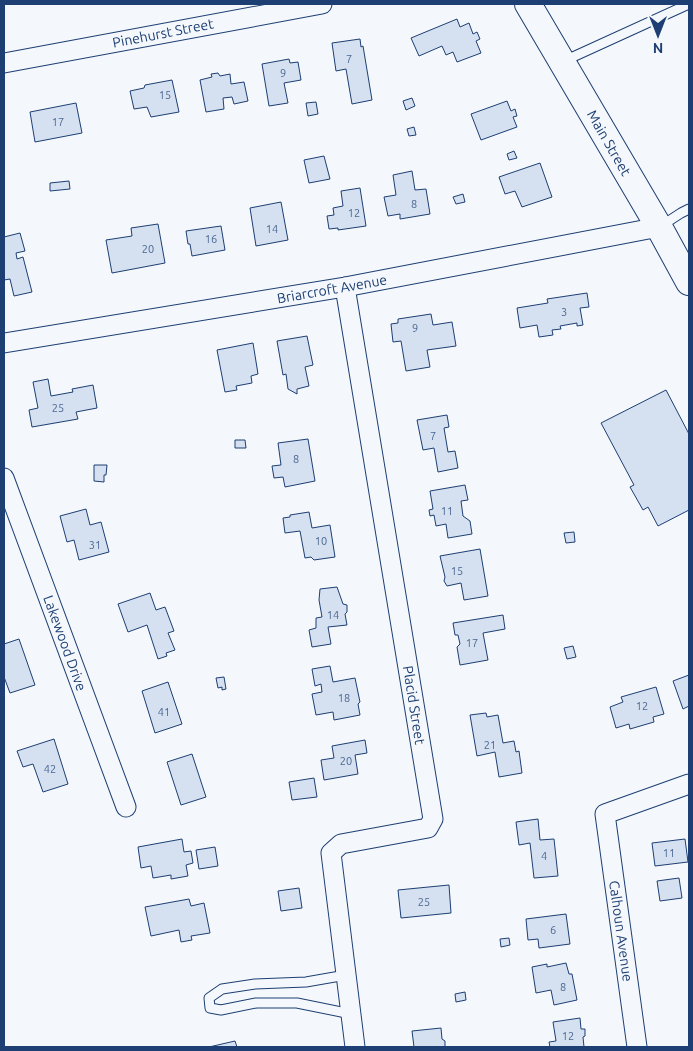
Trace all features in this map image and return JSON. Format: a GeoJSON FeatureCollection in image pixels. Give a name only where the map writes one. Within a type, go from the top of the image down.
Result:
{"type":"FeatureCollection","features":[{"type":"Feature","properties":{"kind":"main road","name":"Main Street"},"geometry":{"type":"LineString","coordinates":[[528,4],[689,282]]}},
{"type":"Feature","properties":{"kind":"street","name":"Pinehurst Street"},"geometry":{"type":"LineString","coordinates":[[4,63],[322,4]]}},
{"type":"Feature","properties":{"kind":"street","name":"Briarcroft Avenue"},"geometry":{"type":"LineString","coordinates":[[4,343],[345,287],[658,227]]}},
{"type":"Feature","properties":{"kind":"street","name":"Placid Street"},"geometry":{"type":"LineString","coordinates":[[345,287],[433,819],[428,828],[341,844],[331,853],[355,1047]]}},
{"type":"Feature","properties":{"kind":"street","name":"Lakewood Drive"},"geometry":{"type":"LineString","coordinates":[[4,478],[126,807]]}},
{"type":"Feature","properties":{"kind":"street","name":"Calhoun Avenue"},"geometry":{"type":"LineString","coordinates":[[637,1047],[605,814],[689,784]]}},
{"type":"Feature","properties":{"kind":"lane"},"geometry":{"type":"LineString","coordinates":[[562,62],[689,4]]}},
{"type":"Feature","properties":{"kind":"lane"},"geometry":{"type":"LineString","coordinates":[[658,227],[689,209]]}},
{"type":"Feature","properties":{"kind":"lane"},"geometry":{"type":"LineString","coordinates":[[346,975],[306,982],[255,984],[222,989],[209,998],[210,1008],[221,1010],[256,1003],[297,1003],[351,1014]]}},
{"type":"Feature","properties":{"kind":"building"},"geometry":{"type":"Polygon","coordinates":[[[457,19],[460,27],[469,23],[473,34],[477,32],[480,39],[476,41],[481,53],[457,62],[453,52],[446,55],[442,46],[419,56],[411,38],[457,19]]]}},
{"type":"Feature","properties":{"kind":"building"},"geometry":{"type":"Polygon","coordinates":[[[360,39],[361,47],[363,46],[372,100],[352,104],[346,69],[336,71],[332,43],[360,39]]]}},
{"type":"Feature","properties":{"kind":"building"},"geometry":{"type":"Polygon","coordinates":[[[289,59],[290,63],[298,62],[301,80],[284,83],[288,103],[269,106],[262,64],[289,59]]]}},
{"type":"Feature","properties":{"kind":"building"},"geometry":{"type":"Polygon","coordinates":[[[218,73],[220,76],[230,74],[231,84],[244,82],[248,101],[234,104],[232,97],[223,98],[224,109],[206,112],[200,80],[212,77],[211,74],[218,73]]]}},
{"type":"Feature","properties":{"kind":"building"},"geometry":{"type":"Polygon","coordinates":[[[172,80],[179,112],[151,117],[147,107],[134,109],[130,91],[144,88],[145,85],[172,80]]]}},
{"type":"Feature","properties":{"kind":"building"},"geometry":{"type":"Polygon","coordinates":[[[412,98],[415,106],[406,110],[403,101],[412,98]]]}},
{"type":"Feature","properties":{"kind":"building"},"geometry":{"type":"Polygon","coordinates":[[[507,101],[511,111],[515,109],[517,116],[513,117],[517,127],[481,140],[471,114],[507,101]]]}},
{"type":"Feature","properties":{"kind":"building"},"geometry":{"type":"Polygon","coordinates":[[[316,102],[318,114],[308,116],[306,103],[316,102]]]}},
{"type":"Feature","properties":{"kind":"building"},"geometry":{"type":"Polygon","coordinates":[[[76,103],[82,133],[35,142],[30,112],[76,103]]]}},
{"type":"Feature","properties":{"kind":"building"},"geometry":{"type":"Polygon","coordinates":[[[414,127],[416,135],[409,136],[407,129],[414,127]]]}},
{"type":"Feature","properties":{"kind":"building"},"geometry":{"type":"Polygon","coordinates":[[[514,151],[517,158],[509,160],[507,154],[514,151]]]}},
{"type":"Feature","properties":{"kind":"building"},"geometry":{"type":"Polygon","coordinates":[[[324,156],[330,179],[309,183],[304,160],[324,156]]]}},
{"type":"Feature","properties":{"kind":"building"},"geometry":{"type":"Polygon","coordinates":[[[540,163],[552,197],[522,207],[515,191],[505,194],[499,177],[540,163]]]}},
{"type":"Feature","properties":{"kind":"building"},"geometry":{"type":"Polygon","coordinates":[[[412,171],[415,190],[426,189],[430,214],[400,219],[400,214],[388,216],[384,197],[396,195],[393,175],[412,171]]]}},
{"type":"Feature","properties":{"kind":"building"},"geometry":{"type":"Polygon","coordinates":[[[69,181],[70,189],[50,191],[50,183],[69,181]]]}},
{"type":"Feature","properties":{"kind":"building"},"geometry":{"type":"Polygon","coordinates":[[[360,188],[366,226],[338,230],[338,228],[329,229],[327,216],[334,215],[333,208],[343,206],[341,191],[360,188]]]}},
{"type":"Feature","properties":{"kind":"building"},"geometry":{"type":"Polygon","coordinates":[[[463,194],[465,202],[456,204],[453,197],[463,194]]]}},
{"type":"Feature","properties":{"kind":"building"},"geometry":{"type":"Polygon","coordinates":[[[281,202],[288,240],[256,246],[250,208],[281,202]]]}},
{"type":"Feature","properties":{"kind":"building"},"geometry":{"type":"Polygon","coordinates":[[[158,224],[165,263],[112,273],[106,240],[132,236],[131,228],[158,224]]]}},
{"type":"Feature","properties":{"kind":"building"},"geometry":{"type":"Polygon","coordinates":[[[221,226],[225,250],[192,256],[186,231],[221,226]]]}},
{"type":"Feature","properties":{"kind":"building"},"geometry":{"type":"Polygon","coordinates":[[[20,233],[25,251],[16,253],[17,259],[23,257],[32,292],[14,296],[10,279],[4,280],[4,237],[20,233]]]}},
{"type":"Feature","properties":{"kind":"building"},"geometry":{"type":"Polygon","coordinates":[[[587,293],[589,307],[580,308],[583,325],[577,326],[577,323],[560,326],[561,329],[552,330],[553,335],[539,337],[537,325],[520,328],[517,308],[548,303],[547,299],[587,293]]]}},
{"type":"Feature","properties":{"kind":"building"},"geometry":{"type":"Polygon","coordinates":[[[431,314],[433,325],[452,322],[456,346],[427,350],[430,367],[406,371],[401,341],[393,342],[391,324],[398,323],[398,319],[431,314]]]}},
{"type":"Feature","properties":{"kind":"building"},"geometry":{"type":"Polygon","coordinates":[[[307,336],[313,365],[305,367],[309,386],[297,389],[297,394],[288,389],[286,374],[283,375],[277,341],[307,336]]]}},
{"type":"Feature","properties":{"kind":"building"},"geometry":{"type":"Polygon","coordinates":[[[253,343],[258,374],[251,376],[252,383],[236,386],[237,390],[225,392],[217,350],[253,343]]]}},
{"type":"Feature","properties":{"kind":"building"},"geometry":{"type":"Polygon","coordinates":[[[48,379],[51,396],[73,392],[72,389],[93,385],[97,408],[76,412],[78,419],[32,427],[29,410],[38,408],[33,382],[48,379]]]}},
{"type":"Feature","properties":{"kind":"building"},"geometry":{"type":"Polygon","coordinates":[[[666,390],[689,434],[689,510],[658,526],[648,507],[643,510],[630,487],[634,485],[601,423],[666,390]]]}},
{"type":"Feature","properties":{"kind":"building"},"geometry":{"type":"Polygon","coordinates":[[[447,415],[449,427],[444,428],[448,452],[455,451],[458,468],[438,472],[434,448],[423,450],[417,420],[447,415]]]}},
{"type":"Feature","properties":{"kind":"building"},"geometry":{"type":"Polygon","coordinates":[[[308,439],[315,481],[285,487],[283,477],[274,478],[272,466],[281,465],[278,443],[308,439]]]}},
{"type":"Feature","properties":{"kind":"building"},"geometry":{"type":"Polygon","coordinates":[[[235,440],[245,440],[246,448],[235,448],[235,440]]]}},
{"type":"Feature","properties":{"kind":"building"},"geometry":{"type":"Polygon","coordinates":[[[94,465],[107,465],[104,482],[94,481],[94,465]]]}},
{"type":"Feature","properties":{"kind":"building"},"geometry":{"type":"Polygon","coordinates":[[[465,485],[468,500],[461,501],[463,516],[470,521],[472,534],[448,538],[446,524],[436,526],[434,515],[430,516],[429,510],[433,509],[430,491],[465,485]]]}},
{"type":"Feature","properties":{"kind":"building"},"geometry":{"type":"Polygon","coordinates":[[[86,509],[90,525],[101,522],[109,552],[79,560],[74,540],[67,542],[60,516],[86,509]]]}},
{"type":"Feature","properties":{"kind":"building"},"geometry":{"type":"Polygon","coordinates":[[[309,512],[312,528],[330,525],[335,557],[314,560],[311,557],[305,558],[300,531],[285,533],[283,518],[309,512]]]}},
{"type":"Feature","properties":{"kind":"building"},"geometry":{"type":"Polygon","coordinates":[[[574,532],[575,542],[566,543],[564,533],[574,532]]]}},
{"type":"Feature","properties":{"kind":"building"},"geometry":{"type":"Polygon","coordinates":[[[480,549],[488,596],[464,600],[461,583],[447,586],[444,581],[445,577],[440,556],[480,549]]]}},
{"type":"Feature","properties":{"kind":"building"},"geometry":{"type":"Polygon","coordinates":[[[337,587],[343,604],[347,605],[347,612],[345,614],[347,625],[328,627],[331,644],[312,647],[309,630],[316,628],[316,618],[322,617],[319,600],[320,589],[337,587]]]}},
{"type":"Feature","properties":{"kind":"building"},"geometry":{"type":"Polygon","coordinates":[[[150,593],[156,610],[165,607],[174,631],[168,633],[175,650],[166,653],[167,656],[158,659],[147,625],[128,632],[118,604],[150,593]]]}},
{"type":"Feature","properties":{"kind":"building"},"geometry":{"type":"Polygon","coordinates":[[[503,615],[505,629],[483,633],[488,660],[460,665],[457,647],[460,644],[458,635],[455,635],[453,623],[503,615]]]}},
{"type":"Feature","properties":{"kind":"building"},"geometry":{"type":"Polygon","coordinates":[[[19,639],[35,685],[10,693],[4,677],[4,644],[19,639]]]}},
{"type":"Feature","properties":{"kind":"building"},"geometry":{"type":"Polygon","coordinates":[[[573,646],[576,657],[567,659],[564,648],[573,646]]]}},
{"type":"Feature","properties":{"kind":"building"},"geometry":{"type":"Polygon","coordinates":[[[330,666],[333,682],[355,678],[360,702],[358,704],[360,715],[334,720],[333,712],[316,715],[312,694],[322,692],[321,684],[315,686],[312,669],[330,666]]]}},
{"type":"Feature","properties":{"kind":"building"},"geometry":{"type":"Polygon","coordinates":[[[689,675],[689,706],[683,709],[673,681],[689,675]]]}},
{"type":"Feature","properties":{"kind":"building"},"geometry":{"type":"Polygon","coordinates":[[[224,677],[226,689],[222,690],[222,687],[218,688],[216,678],[224,677]]]}},
{"type":"Feature","properties":{"kind":"building"},"geometry":{"type":"Polygon","coordinates":[[[168,682],[182,724],[155,733],[142,691],[168,682]]]}},
{"type":"Feature","properties":{"kind":"building"},"geometry":{"type":"Polygon","coordinates":[[[656,687],[664,714],[653,717],[654,722],[630,729],[629,724],[616,728],[610,707],[623,702],[621,697],[656,687]]]}},
{"type":"Feature","properties":{"kind":"building"},"geometry":{"type":"Polygon","coordinates":[[[486,713],[487,717],[498,715],[503,743],[514,741],[516,752],[519,751],[522,773],[499,777],[495,752],[477,756],[470,715],[486,713]]]}},
{"type":"Feature","properties":{"kind":"building"},"geometry":{"type":"Polygon","coordinates":[[[54,739],[68,784],[43,792],[33,764],[23,767],[17,751],[54,739]]]}},
{"type":"Feature","properties":{"kind":"building"},"geometry":{"type":"Polygon","coordinates":[[[365,740],[367,753],[355,755],[358,774],[324,780],[321,760],[334,758],[332,746],[365,740]]]}},
{"type":"Feature","properties":{"kind":"building"},"geometry":{"type":"Polygon","coordinates":[[[192,754],[206,797],[181,805],[167,762],[192,754]]]}},
{"type":"Feature","properties":{"kind":"building"},"geometry":{"type":"Polygon","coordinates":[[[314,778],[317,797],[292,800],[289,782],[314,778]]]}},
{"type":"Feature","properties":{"kind":"building"},"geometry":{"type":"Polygon","coordinates":[[[538,819],[540,840],[554,839],[558,876],[534,878],[530,843],[519,845],[516,822],[538,819]]]}},
{"type":"Feature","properties":{"kind":"building"},"geometry":{"type":"Polygon","coordinates":[[[182,839],[184,852],[191,851],[193,863],[186,865],[188,876],[171,879],[171,875],[153,878],[151,866],[141,868],[138,847],[182,839]]]}},
{"type":"Feature","properties":{"kind":"building"},"geometry":{"type":"Polygon","coordinates":[[[685,839],[688,862],[655,866],[652,843],[685,839]]]}},
{"type":"Feature","properties":{"kind":"building"},"geometry":{"type":"Polygon","coordinates":[[[215,847],[218,866],[199,869],[196,850],[215,847]]]}},
{"type":"Feature","properties":{"kind":"building"},"geometry":{"type":"Polygon","coordinates":[[[679,878],[682,898],[660,901],[657,881],[679,878]]]}},
{"type":"Feature","properties":{"kind":"building"},"geometry":{"type":"Polygon","coordinates":[[[449,885],[451,913],[401,918],[398,890],[449,885]]]}},
{"type":"Feature","properties":{"kind":"building"},"geometry":{"type":"Polygon","coordinates":[[[299,888],[302,908],[281,911],[278,891],[299,888]]]}},
{"type":"Feature","properties":{"kind":"building"},"geometry":{"type":"Polygon","coordinates":[[[189,899],[191,906],[204,903],[210,933],[191,936],[192,940],[181,942],[179,930],[151,936],[145,907],[189,899]]]}},
{"type":"Feature","properties":{"kind":"building"},"geometry":{"type":"Polygon","coordinates":[[[566,914],[570,944],[539,948],[538,939],[528,940],[526,919],[566,914]]]}},
{"type":"Feature","properties":{"kind":"building"},"geometry":{"type":"Polygon","coordinates":[[[509,938],[510,945],[501,947],[500,939],[509,938]]]}},
{"type":"Feature","properties":{"kind":"building"},"geometry":{"type":"Polygon","coordinates":[[[566,963],[569,974],[572,974],[577,1000],[554,1005],[551,990],[536,993],[532,967],[547,964],[547,967],[566,963]]]}},
{"type":"Feature","properties":{"kind":"building"},"geometry":{"type":"Polygon","coordinates":[[[465,992],[466,1000],[456,1002],[455,994],[465,992]]]}},
{"type":"Feature","properties":{"kind":"building"},"geometry":{"type":"Polygon","coordinates":[[[580,1018],[581,1029],[585,1029],[585,1036],[583,1037],[584,1047],[550,1047],[549,1042],[556,1041],[553,1022],[580,1018]]]}},
{"type":"Feature","properties":{"kind":"building"},"geometry":{"type":"Polygon","coordinates":[[[441,1028],[445,1047],[414,1047],[412,1031],[441,1028]]]}},
{"type":"Feature","properties":{"kind":"building"},"geometry":{"type":"Polygon","coordinates":[[[235,1041],[237,1047],[209,1047],[235,1041]]]}}]}
